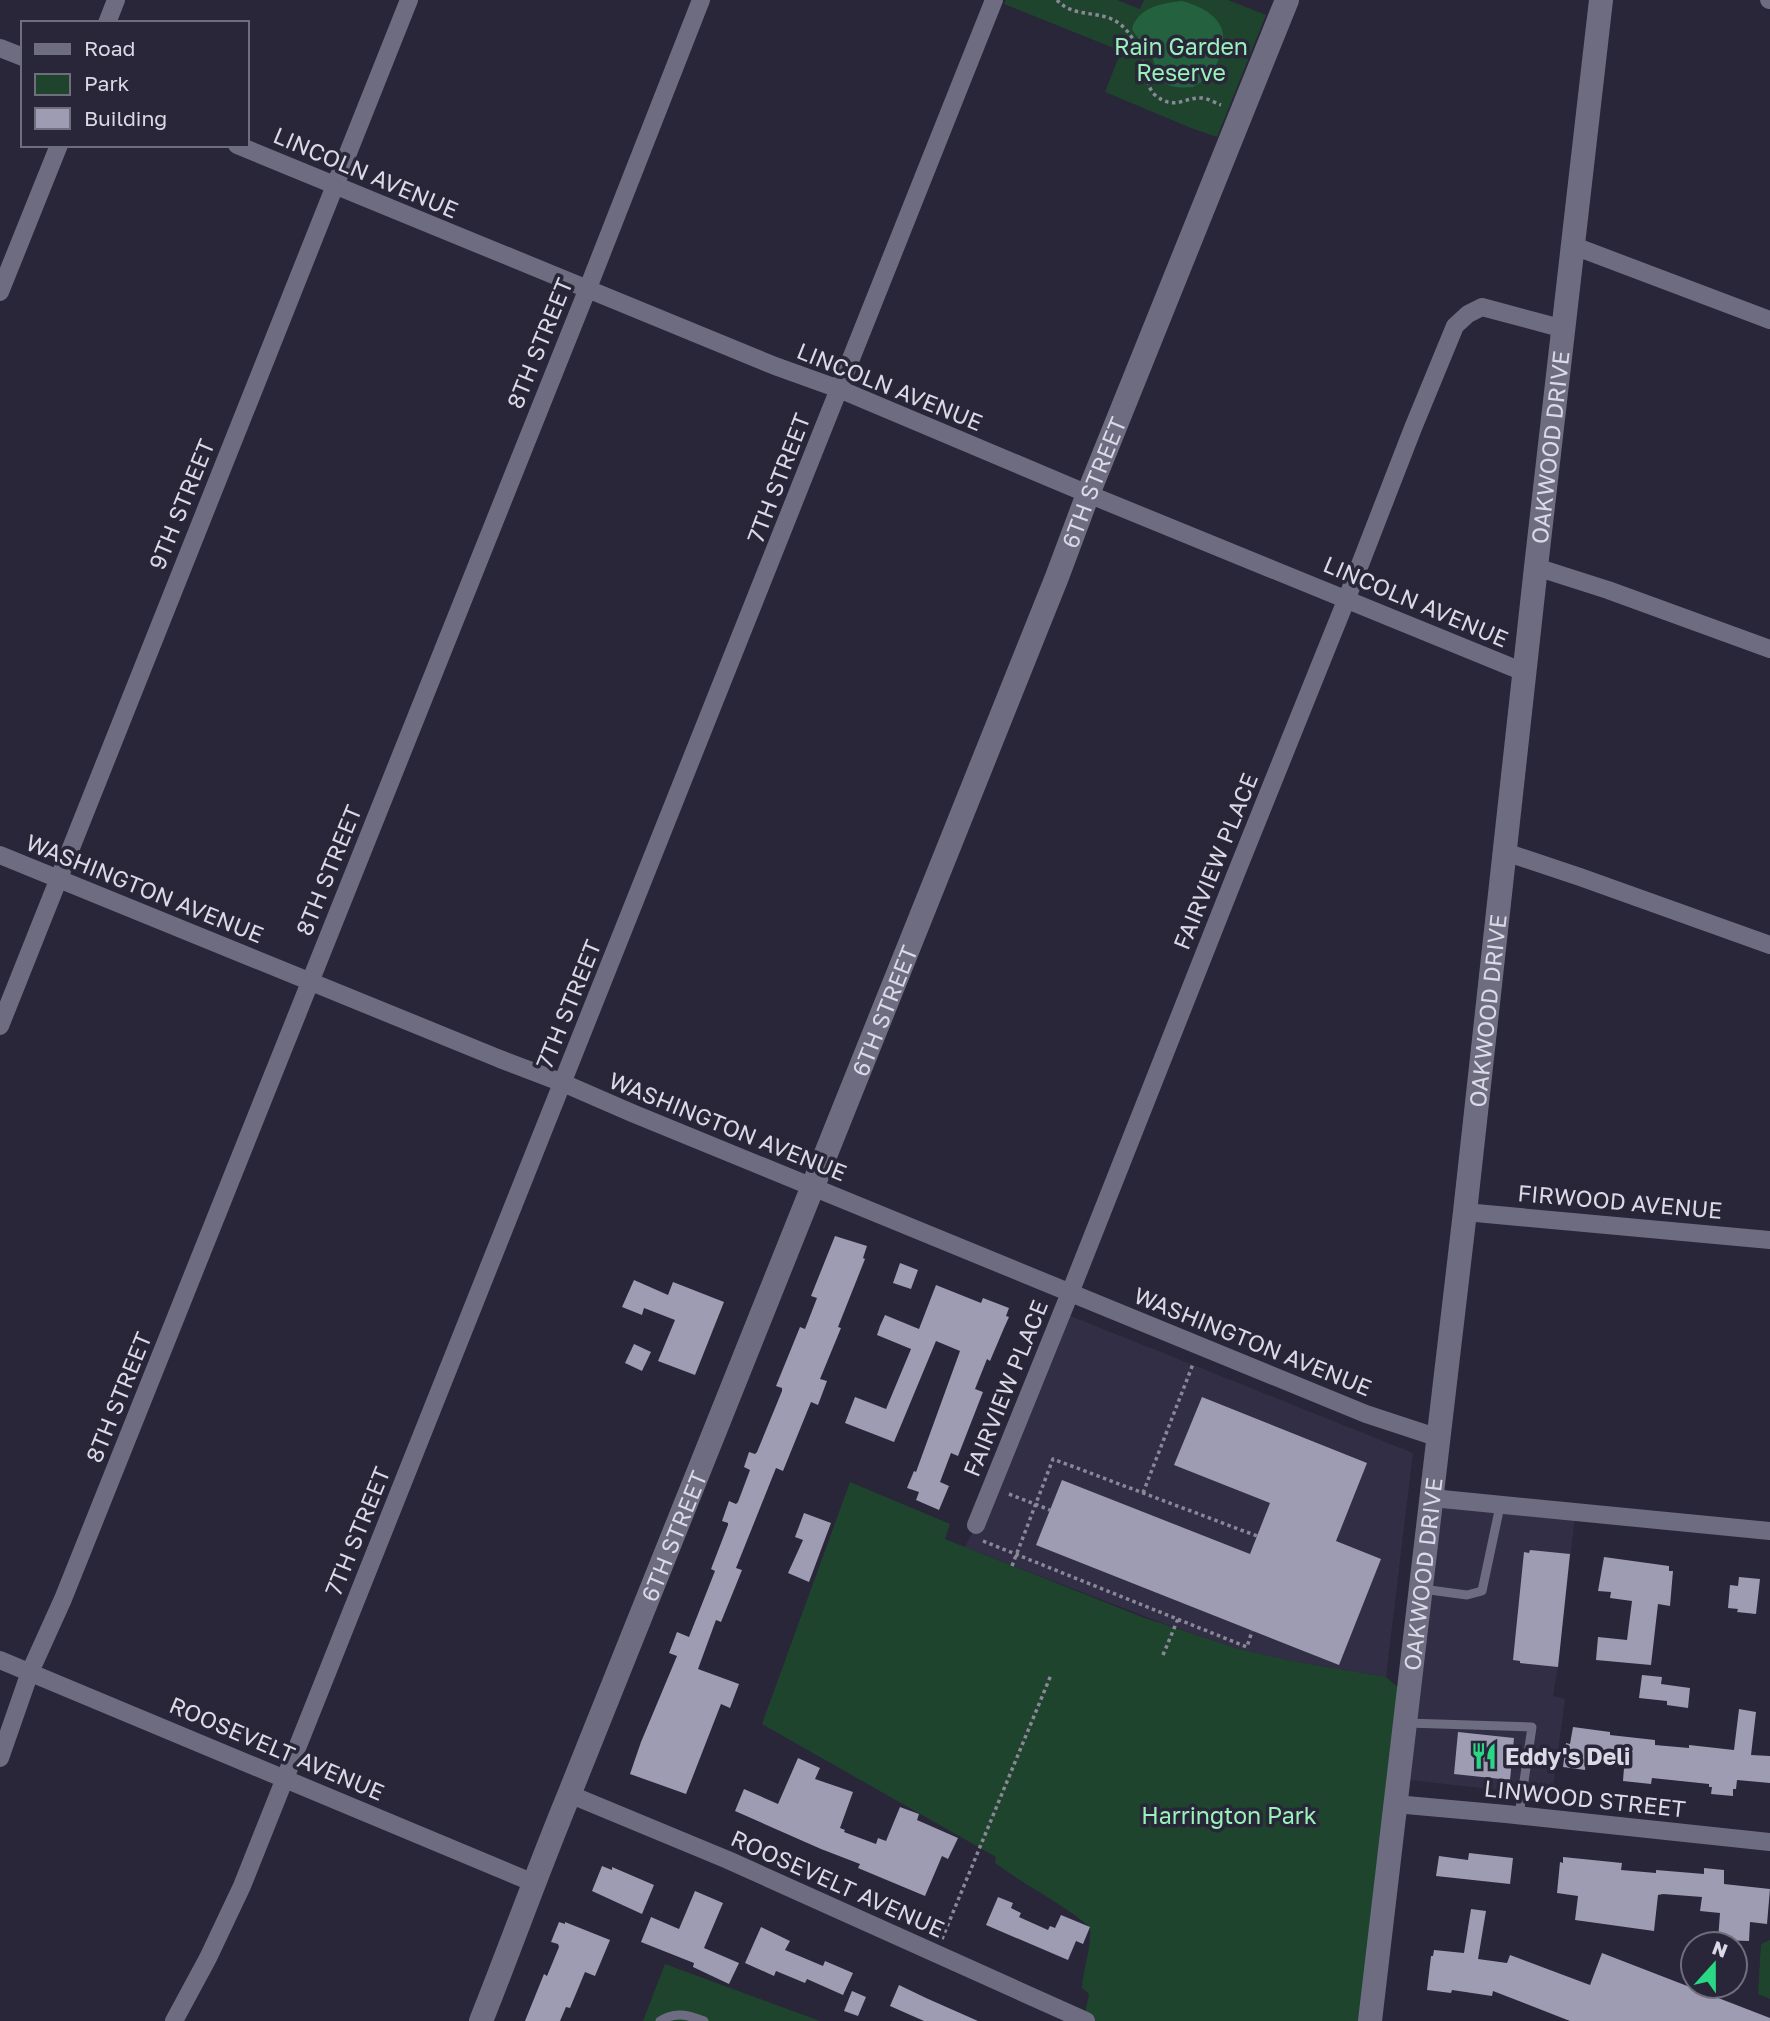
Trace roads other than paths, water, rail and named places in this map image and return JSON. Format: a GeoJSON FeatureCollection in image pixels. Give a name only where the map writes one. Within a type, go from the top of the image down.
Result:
{"type":"FeatureCollection","features":[{"type":"Feature","properties":{"kind":"street"},"geometry":{"type":"LineString","coordinates":[[108,21],[116,0]]}},
{"type":"Feature","properties":{"kind":"street","name":"9TH STREET"},"geometry":{"type":"LineString","coordinates":[[0,1026],[409,0]]}},
{"type":"Feature","properties":{"kind":"street","name":"8TH STREET"},"geometry":{"type":"LineString","coordinates":[[0,1758],[30,1672],[63,1599],[701,0]]}},
{"type":"Feature","properties":{"kind":"street","name":"7TH STREET"},"geometry":{"type":"LineString","coordinates":[[174,2021],[242,1886],[994,0]]}},
{"type":"Feature","properties":{"kind":"street","name":"6TH STREET"},"geometry":{"type":"LineString","coordinates":[[481,2021],[569,1794],[629,1650],[1287,0]]}},
{"type":"Feature","properties":{"kind":"street","name":"OAKWOOD DRIVE"},"geometry":{"type":"LineString","coordinates":[[1370,2021],[1465,1212],[1601,0]]}},
{"type":"Feature","properties":{"kind":"street"},"geometry":{"type":"LineString","coordinates":[[0,48],[21,56]]}},
{"type":"Feature","properties":{"kind":"street"},"geometry":{"type":"LineString","coordinates":[[0,292],[58,147]]}},
{"type":"Feature","properties":{"kind":"street","name":"LINCOLN AVENUE"},"geometry":{"type":"LineString","coordinates":[[242,147],[525,265],[588,288],[775,366],[839,389],[1526,673]]}},
{"type":"Feature","properties":{"kind":"street"},"geometry":{"type":"LineString","coordinates":[[1574,247],[1770,320]]}},
{"type":"Feature","properties":{"kind":"street","name":"FAIRVIEW PLACE"},"geometry":{"type":"LineString","coordinates":[[976,1532],[1455,326],[1468,314],[1482,307],[1564,330]]}},
{"type":"Feature","properties":{"kind":"street"},"geometry":{"type":"LineString","coordinates":[[1536,567],[1608,590],[1770,649]]}},
{"type":"Feature","properties":{"kind":"street"},"geometry":{"type":"LineString","coordinates":[[1505,852],[1770,945]]}},
{"type":"Feature","properties":{"kind":"street","name":"WASHINGTON AVENUE"},"geometry":{"type":"LineString","coordinates":[[0,855],[563,1083],[1366,1414],[1439,1438]]}},
{"type":"Feature","properties":{"kind":"street","name":"FIRWOOD AVENUE"},"geometry":{"type":"LineString","coordinates":[[1465,1212],[1770,1240]]}},
{"type":"Feature","properties":{"kind":"street"},"geometry":{"type":"LineString","coordinates":[[1432,1498],[1770,1531]]}},
{"type":"Feature","properties":{"kind":"street","name":"ROOSEVELT AVENUE"},"geometry":{"type":"LineString","coordinates":[[0,1660],[534,1883]]}},
{"type":"Feature","properties":{"kind":"street","name":"ROOSEVELT AVENUE"},"geometry":{"type":"LineString","coordinates":[[569,1794],[728,1860],[1086,2021]]}},
{"type":"Feature","properties":{"kind":"street","name":"LINWOOD STREET"},"geometry":{"type":"LineString","coordinates":[[1395,1804],[1770,1842]]}},
{"type":"Feature","properties":{"kind":"lane"},"geometry":{"type":"LineString","coordinates":[[1420,1589],[1467,1595],[1482,1591],[1500,1506]]}},
{"type":"Feature","properties":{"kind":"lane"},"geometry":{"type":"LineString","coordinates":[[1405,1723],[1532,1727],[1519,1815]]}},
{"type":"Feature","properties":{"kind":"lane"},"geometry":{"type":"LineString","coordinates":[[660,2021],[670,2015],[688,2014],[704,2021]]}},
{"type":"Feature","properties":{"kind":"place","name":"Eddy's Deli"},"geometry":{"type":"Point","coordinates":[1484,1756]}},
{"type":"Feature","properties":{"kind":"park label","name":"Rain Garden Reserve"},"geometry":{"type":"Point","coordinates":[1181,59]}},
{"type":"Feature","properties":{"kind":"park label","name":"Harrington Park"},"geometry":{"type":"Point","coordinates":[1229,1815]}}]}
